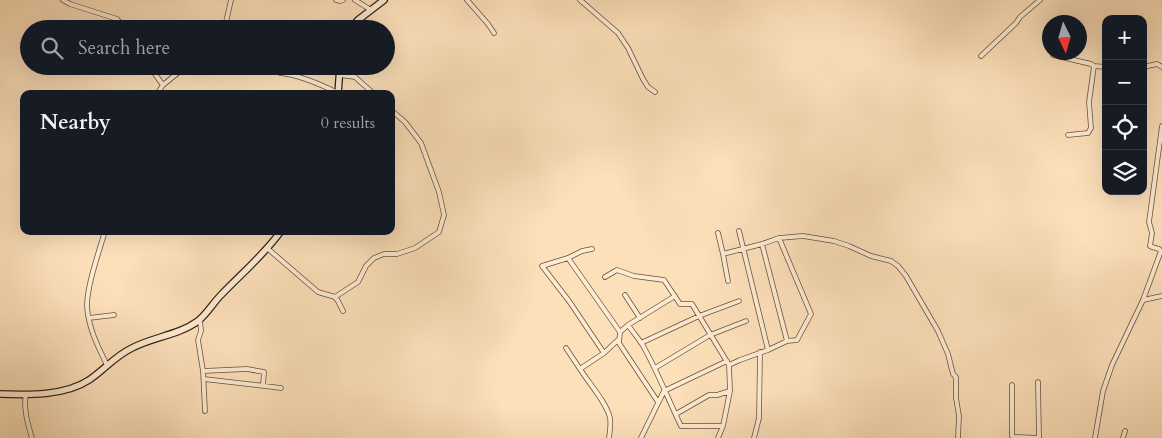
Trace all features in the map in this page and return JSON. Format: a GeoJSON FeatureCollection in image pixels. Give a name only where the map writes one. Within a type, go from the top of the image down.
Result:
{"type":"FeatureCollection","features":[{"type":"Feature","properties":{"kind":"main road"},"geometry":{"type":"LineString","coordinates":[[358,20],[384,0]]}},
{"type":"Feature","properties":{"kind":"main road"},"geometry":{"type":"LineString","coordinates":[[338,90],[340,75]]}},
{"type":"Feature","properties":{"kind":"main road"},"geometry":{"type":"LineString","coordinates":[[0,394],[55,392],[72,389],[89,380],[117,357],[133,347],[188,327],[200,320],[278,235]]}},
{"type":"Feature","properties":{"kind":"street"},"geometry":{"type":"LineString","coordinates":[[63,0],[118,20]]}},
{"type":"Feature","properties":{"kind":"street"},"geometry":{"type":"LineString","coordinates":[[226,20],[230,0]]}},
{"type":"Feature","properties":{"kind":"street"},"geometry":{"type":"LineString","coordinates":[[336,0],[342,0]]}},
{"type":"Feature","properties":{"kind":"street"},"geometry":{"type":"LineString","coordinates":[[355,0],[371,10]]}},
{"type":"Feature","properties":{"kind":"street"},"geometry":{"type":"LineString","coordinates":[[468,0],[494,33]]}},
{"type":"Feature","properties":{"kind":"street"},"geometry":{"type":"LineString","coordinates":[[580,0],[618,33],[648,87],[655,92]]}},
{"type":"Feature","properties":{"kind":"street"},"geometry":{"type":"LineString","coordinates":[[981,56],[1040,0]]}},
{"type":"Feature","properties":{"kind":"street"},"geometry":{"type":"LineString","coordinates":[[1074,60],[1102,67]]}},
{"type":"Feature","properties":{"kind":"street"},"geometry":{"type":"LineString","coordinates":[[1147,66],[1157,64],[1162,67]]}},
{"type":"Feature","properties":{"kind":"street"},"geometry":{"type":"LineString","coordinates":[[1068,135],[1088,133],[1091,128],[1089,102],[1094,66]]}},
{"type":"Feature","properties":{"kind":"street"},"geometry":{"type":"LineString","coordinates":[[156,75],[163,85]]}},
{"type":"Feature","properties":{"kind":"street"},"geometry":{"type":"LineString","coordinates":[[159,90],[175,75]]}},
{"type":"Feature","properties":{"kind":"street"},"geometry":{"type":"LineString","coordinates":[[293,75],[319,83],[332,90]]}},
{"type":"Feature","properties":{"kind":"street"},"geometry":{"type":"LineString","coordinates":[[340,75],[355,77],[370,90]]}},
{"type":"Feature","properties":{"kind":"street"},"geometry":{"type":"LineString","coordinates":[[335,297],[358,282],[366,266],[374,258],[384,254],[397,254],[415,248],[440,232],[444,215],[439,192],[421,143],[405,122],[395,113]]}},
{"type":"Feature","properties":{"kind":"street"},"geometry":{"type":"LineString","coordinates":[[1095,438],[1103,391],[1112,365],[1143,300],[1161,251],[1150,246],[1152,233],[1149,222],[1162,126]]}},
{"type":"Feature","properties":{"kind":"street"},"geometry":{"type":"LineString","coordinates":[[739,231],[768,350]]}},
{"type":"Feature","properties":{"kind":"street"},"geometry":{"type":"LineString","coordinates":[[718,234],[728,281]]}},
{"type":"Feature","properties":{"kind":"street"},"geometry":{"type":"LineString","coordinates":[[104,235],[88,293],[87,307],[91,328],[107,365]]}},
{"type":"Feature","properties":{"kind":"street"},"geometry":{"type":"LineString","coordinates":[[723,254],[779,238],[803,236],[834,241],[871,256],[891,261],[898,266],[906,276],[938,331],[948,354],[953,374],[956,377],[956,398],[959,416],[958,438]]}},
{"type":"Feature","properties":{"kind":"street"},"geometry":{"type":"LineString","coordinates":[[640,438],[664,390],[728,363],[768,350],[787,341],[797,340],[811,314],[779,238]]}},
{"type":"Feature","properties":{"kind":"street"},"geometry":{"type":"LineString","coordinates":[[762,244],[787,341]]}},
{"type":"Feature","properties":{"kind":"street"},"geometry":{"type":"LineString","coordinates":[[267,248],[318,292],[335,297],[343,311]]}},
{"type":"Feature","properties":{"kind":"street"},"geometry":{"type":"LineString","coordinates":[[592,249],[542,266],[569,301],[604,353]]}},
{"type":"Feature","properties":{"kind":"street"},"geometry":{"type":"LineString","coordinates":[[568,258],[620,332],[619,343],[658,402]]}},
{"type":"Feature","properties":{"kind":"street"},"geometry":{"type":"LineString","coordinates":[[604,277],[617,270],[634,276],[664,280],[680,304],[692,304],[728,363],[730,391],[723,426],[718,438]]}},
{"type":"Feature","properties":{"kind":"street"},"geometry":{"type":"LineString","coordinates":[[624,295],[640,318]]}},
{"type":"Feature","properties":{"kind":"street"},"geometry":{"type":"LineString","coordinates":[[620,332],[675,296]]}},
{"type":"Feature","properties":{"kind":"street"},"geometry":{"type":"LineString","coordinates":[[1143,300],[1162,296]]}},
{"type":"Feature","properties":{"kind":"street"},"geometry":{"type":"LineString","coordinates":[[641,342],[699,316],[739,301]]}},
{"type":"Feature","properties":{"kind":"street"},"geometry":{"type":"LineString","coordinates":[[89,318],[114,314]]}},
{"type":"Feature","properties":{"kind":"street"},"geometry":{"type":"LineString","coordinates":[[200,320],[201,331],[198,340],[204,379],[206,411]]}},
{"type":"Feature","properties":{"kind":"street"},"geometry":{"type":"LineString","coordinates":[[655,368],[710,335],[746,321]]}},
{"type":"Feature","properties":{"kind":"street"},"geometry":{"type":"LineString","coordinates":[[628,326],[641,342],[655,368],[681,426],[723,426]]}},
{"type":"Feature","properties":{"kind":"street"},"geometry":{"type":"LineString","coordinates":[[580,369],[604,353],[620,338]]}},
{"type":"Feature","properties":{"kind":"street"},"geometry":{"type":"LineString","coordinates":[[566,348],[607,408],[610,418],[609,438]]}},
{"type":"Feature","properties":{"kind":"street"},"geometry":{"type":"LineString","coordinates":[[754,438],[759,418],[760,352]]}},
{"type":"Feature","properties":{"kind":"street"},"geometry":{"type":"LineString","coordinates":[[203,371],[247,369],[264,372],[263,385]]}},
{"type":"Feature","properties":{"kind":"street"},"geometry":{"type":"LineString","coordinates":[[204,379],[281,388]]}},
{"type":"Feature","properties":{"kind":"street"},"geometry":{"type":"LineString","coordinates":[[1012,385],[1012,436],[1039,438],[1038,382]]}},
{"type":"Feature","properties":{"kind":"street"},"geometry":{"type":"LineString","coordinates":[[676,414],[709,395],[730,391]]}},
{"type":"Feature","properties":{"kind":"street"},"geometry":{"type":"LineString","coordinates":[[26,394],[24,399],[32,438]]}},
{"type":"Feature","properties":{"kind":"street"},"geometry":{"type":"LineString","coordinates":[[1123,438],[1125,431]]}}]}
